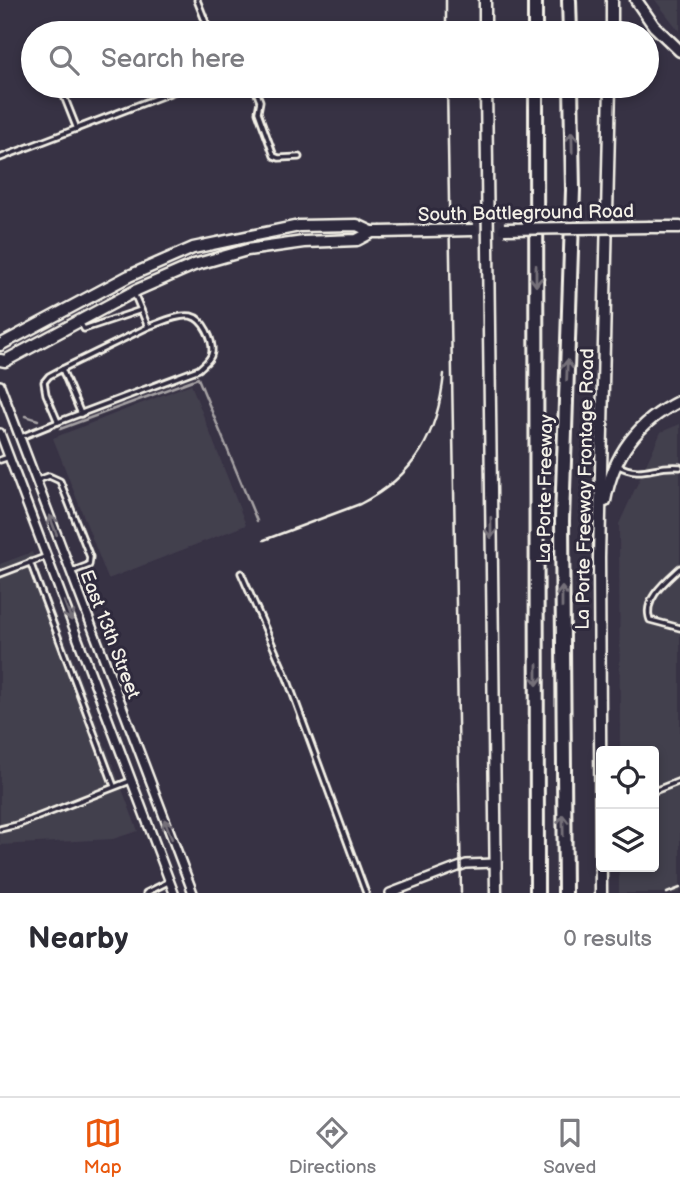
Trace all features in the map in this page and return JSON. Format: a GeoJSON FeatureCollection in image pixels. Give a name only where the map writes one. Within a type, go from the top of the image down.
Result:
{"type":"FeatureCollection","features":[{"type":"Feature","properties":{"kind":"highway"},"geometry":{"type":"LineString","coordinates":[[535,0],[535,21]]}},
{"type":"Feature","properties":{"kind":"highway"},"geometry":{"type":"LineString","coordinates":[[569,0],[570,21]]}},
{"type":"Feature","properties":{"kind":"highway","name":"La Porte Freeway"},"geometry":{"type":"LineString","coordinates":[[536,98],[537,893]]}},
{"type":"Feature","properties":{"kind":"highway","name":"La Porte Freeway"},"geometry":{"type":"LineString","coordinates":[[565,893],[562,521],[573,190],[571,98]]}},
{"type":"Feature","properties":{"kind":"main road"},"geometry":{"type":"LineString","coordinates":[[485,0],[485,21]]}},
{"type":"Feature","properties":{"kind":"main road"},"geometry":{"type":"LineString","coordinates":[[612,0],[612,21]]}},
{"type":"Feature","properties":{"kind":"main road"},"geometry":{"type":"LineString","coordinates":[[636,0],[651,21]]}},
{"type":"Feature","properties":{"kind":"main road"},"geometry":{"type":"LineString","coordinates":[[659,31],[680,51]]}},
{"type":"Feature","properties":{"kind":"main road"},"geometry":{"type":"LineString","coordinates":[[486,98],[496,893]]}},
{"type":"Feature","properties":{"kind":"main road","name":"La Porte Freeway Frontage Road"},"geometry":{"type":"LineString","coordinates":[[600,809],[599,557],[610,98]]}},
{"type":"Feature","properties":{"kind":"main road","name":"South Battleground Road"},"geometry":{"type":"LineString","coordinates":[[0,345],[129,276],[193,248],[299,226],[357,225],[376,232],[680,227]]}},
{"type":"Feature","properties":{"kind":"main road","name":"South Battleground Road"},"geometry":{"type":"LineString","coordinates":[[0,360],[5,361],[133,292],[194,265],[247,250],[304,242],[357,240],[376,232]]}},
{"type":"Feature","properties":{"kind":"main road"},"geometry":{"type":"LineString","coordinates":[[599,557],[607,493],[615,464],[638,430],[654,416],[680,401]]}},
{"type":"Feature","properties":{"kind":"main road","name":"La Porte Freeway Frontage Road"},"geometry":{"type":"LineString","coordinates":[[601,872],[601,893]]}},
{"type":"Feature","properties":{"kind":"street","name":"East 13th Street"},"geometry":{"type":"LineString","coordinates":[[0,386],[193,893]]}},
{"type":"Feature","properties":{"kind":"street","name":"East 13th Street"},"geometry":{"type":"LineString","coordinates":[[0,433],[174,893]]}},
{"type":"Feature","properties":{"kind":"street"},"geometry":{"type":"LineString","coordinates":[[47,556],[63,550]]}},
{"type":"Feature","properties":{"kind":"street"},"geometry":{"type":"LineString","coordinates":[[132,780],[147,774]]}},
{"type":"Feature","properties":{"kind":"street"},"geometry":{"type":"LineString","coordinates":[[390,893],[466,864],[496,863]]}},
{"type":"Feature","properties":{"kind":"lane"},"geometry":{"type":"LineString","coordinates":[[197,0],[205,21]]}},
{"type":"Feature","properties":{"kind":"lane"},"geometry":{"type":"LineString","coordinates":[[65,98],[77,129]]}},
{"type":"Feature","properties":{"kind":"lane"},"geometry":{"type":"LineString","coordinates":[[0,158],[157,98]]}},
{"type":"Feature","properties":{"kind":"lane"},"geometry":{"type":"LineString","coordinates":[[258,98],[258,112],[274,156],[299,157]]}},
{"type":"Feature","properties":{"kind":"lane"},"geometry":{"type":"LineString","coordinates":[[133,292],[148,327]]}},
{"type":"Feature","properties":{"kind":"lane"},"geometry":{"type":"LineString","coordinates":[[79,320],[84,329],[141,310]]}},
{"type":"Feature","properties":{"kind":"lane"},"geometry":{"type":"LineString","coordinates":[[20,437],[199,369],[209,361],[212,352],[202,322],[191,316],[170,319],[148,327],[50,376],[44,382],[46,394],[58,422]]}},
{"type":"Feature","properties":{"kind":"lane"},"geometry":{"type":"LineString","coordinates":[[62,369],[81,414]]}},
{"type":"Feature","properties":{"kind":"lane"},"geometry":{"type":"LineString","coordinates":[[0,460],[9,457]]}},
{"type":"Feature","properties":{"kind":"lane"},"geometry":{"type":"LineString","coordinates":[[615,464],[634,472],[662,466],[680,467]]}},
{"type":"Feature","properties":{"kind":"lane"},"geometry":{"type":"LineString","coordinates":[[36,481],[49,476],[60,481],[90,557],[89,565],[71,572]]}},
{"type":"Feature","properties":{"kind":"lane"},"geometry":{"type":"LineString","coordinates":[[0,574],[47,556]]}},
{"type":"Feature","properties":{"kind":"lane"},"geometry":{"type":"LineString","coordinates":[[30,562],[114,786]]}},
{"type":"Feature","properties":{"kind":"lane"},"geometry":{"type":"LineString","coordinates":[[680,568],[656,593],[650,603],[648,616],[650,621],[680,628]]}},
{"type":"Feature","properties":{"kind":"lane"},"geometry":{"type":"LineString","coordinates":[[241,573],[287,678],[366,893]]}},
{"type":"Feature","properties":{"kind":"lane"},"geometry":{"type":"LineString","coordinates":[[0,829],[17,825],[132,780]]}},
{"type":"Feature","properties":{"kind":"lane"},"geometry":{"type":"LineString","coordinates":[[659,789],[680,781]]}},
{"type":"Feature","properties":{"kind":"lane"},"geometry":{"type":"LineString","coordinates":[[146,893],[170,881]]}},
{"type":"Feature","properties":{"kind":"shaded area"},"geometry":{"type":"Polygon","coordinates":[[[655,0],[680,0],[680,32],[655,0]]]}},
{"type":"Feature","properties":{"kind":"shaded area"},"geometry":{"type":"Polygon","coordinates":[[[191,384],[246,525],[108,579],[53,438],[191,384]]]}},
{"type":"Feature","properties":{"kind":"shaded area"},"geometry":{"type":"Polygon","coordinates":[[[680,424],[680,893],[619,893],[619,872],[659,872],[659,746],[620,746],[619,524],[661,432],[680,424]]]}},
{"type":"Feature","properties":{"kind":"shaded area"},"geometry":{"type":"Polygon","coordinates":[[[32,552],[138,831],[113,839],[0,845],[0,564],[32,552]]]}},
{"type":"Feature","properties":{"kind":"waterway"},"geometry":{"type":"LineString","coordinates":[[60,429],[198,378],[257,521]]}},
{"type":"Feature","properties":{"kind":"waterway"},"geometry":{"type":"LineString","coordinates":[[25,416],[38,420]]}},
{"type":"Feature","properties":{"kind":"railway"},"geometry":{"type":"LineString","coordinates":[[446,0],[446,21]]}},
{"type":"Feature","properties":{"kind":"railway"},"geometry":{"type":"LineString","coordinates":[[447,98],[461,893]]}},
{"type":"Feature","properties":{"kind":"railway"},"geometry":{"type":"LineString","coordinates":[[264,540],[360,504],[395,480],[409,466],[429,434],[436,416],[444,374]]}},
{"type":"Feature","properties":{"kind":"railway"},"geometry":{"type":"LineString","coordinates":[[667,893],[680,888]]}}]}
